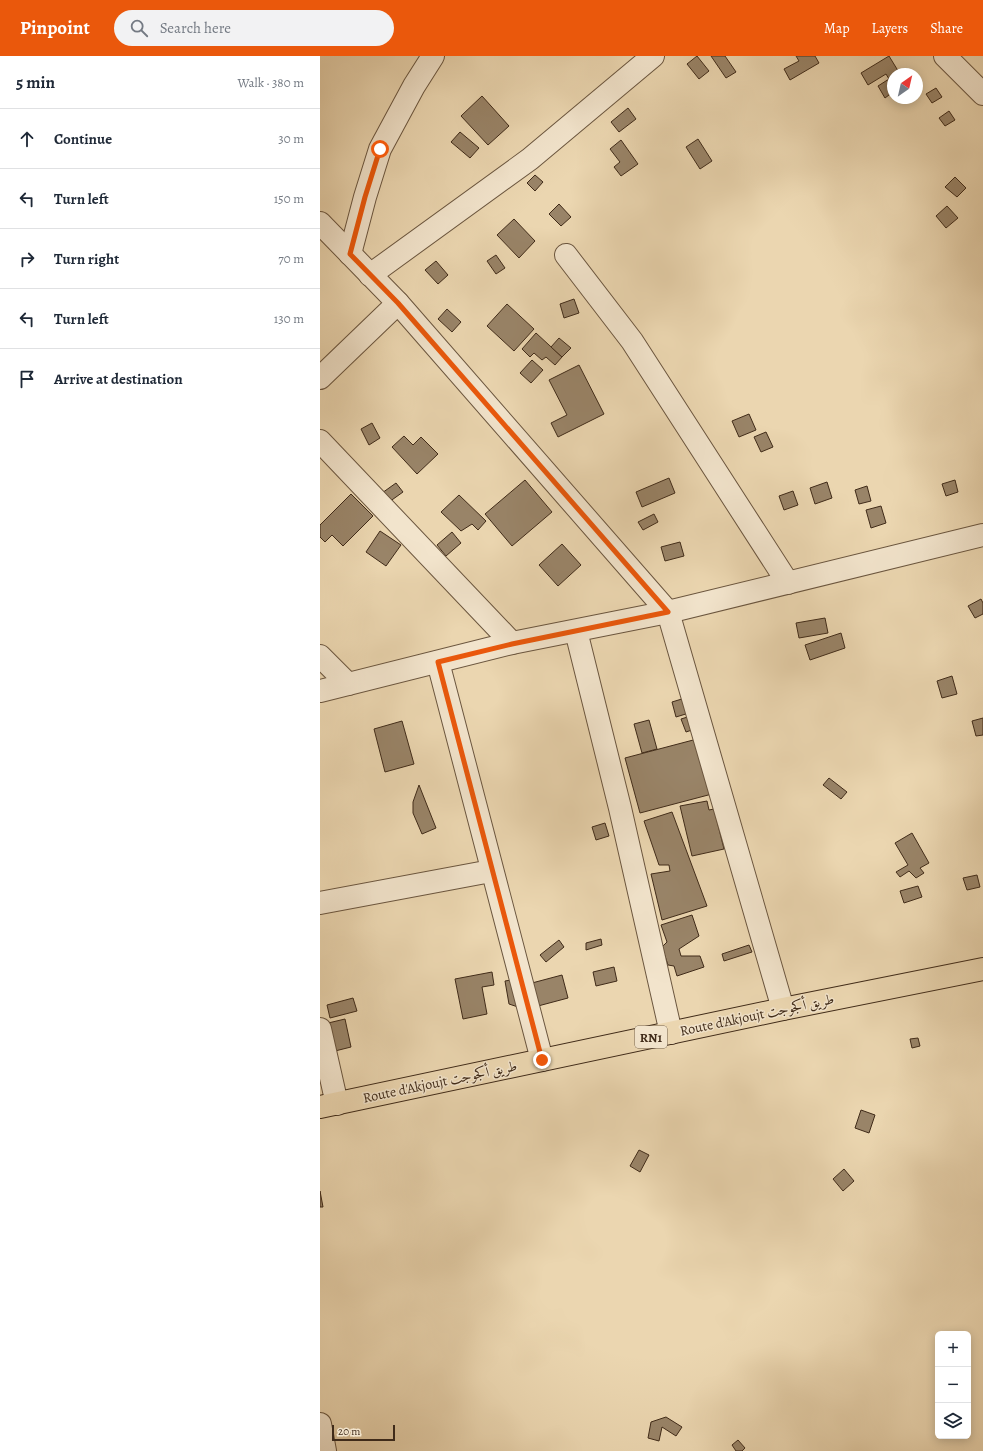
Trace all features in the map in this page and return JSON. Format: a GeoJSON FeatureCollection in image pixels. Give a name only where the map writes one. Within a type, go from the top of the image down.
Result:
{"type":"FeatureCollection","features":[{"type":"Feature","properties":{"kind":"highway","name":"Route d'Akjoujt طريق أكجوجت"},"geometry":{"type":"LineString","coordinates":[[329,1105],[783,1008],[983,969]]}},
{"type":"Feature","properties":{"kind":"street"},"geometry":{"type":"LineString","coordinates":[[350,254],[365,197],[380,149],[414,86],[433,56]]}},
{"type":"Feature","properties":{"kind":"street"},"geometry":{"type":"LineString","coordinates":[[370,275],[530,159],[653,56]]}},
{"type":"Feature","properties":{"kind":"street"},"geometry":{"type":"LineString","coordinates":[[945,56],[983,94]]}},
{"type":"Feature","properties":{"kind":"street"},"geometry":{"type":"LineString","coordinates":[[320,223],[398,303],[668,612],[783,1008]]}},
{"type":"Feature","properties":{"kind":"street"},"geometry":{"type":"LineString","coordinates":[[566,255],[632,341],[788,583]]}},
{"type":"Feature","properties":{"kind":"street"},"geometry":{"type":"LineString","coordinates":[[320,378],[398,303]]}},
{"type":"Feature","properties":{"kind":"street"},"geometry":{"type":"LineString","coordinates":[[320,441],[512,644]]}},
{"type":"Feature","properties":{"kind":"street"},"geometry":{"type":"LineString","coordinates":[[320,691],[512,644],[668,612],[983,535]]}},
{"type":"Feature","properties":{"kind":"street"},"geometry":{"type":"LineString","coordinates":[[576,631],[620,808],[671,1033]]}},
{"type":"Feature","properties":{"kind":"street"},"geometry":{"type":"LineString","coordinates":[[320,656],[348,684]]}},
{"type":"Feature","properties":{"kind":"street"},"geometry":{"type":"LineString","coordinates":[[438,662],[542,1060]]}},
{"type":"Feature","properties":{"kind":"street"},"geometry":{"type":"LineString","coordinates":[[320,903],[492,871]]}},
{"type":"Feature","properties":{"kind":"street"},"geometry":{"type":"LineString","coordinates":[[320,1029],[329,1105]]}},
{"type":"Feature","properties":{"kind":"street"},"geometry":{"type":"LineString","coordinates":[[320,1424],[325,1451]]}},
{"type":"Feature","properties":{"kind":"building"},"geometry":{"type":"Polygon","coordinates":[[[697,56],[709,71],[699,79],[687,64],[697,56]]]}},
{"type":"Feature","properties":{"kind":"building"},"geometry":{"type":"Polygon","coordinates":[[[711,56],[725,56],[736,72],[726,78],[711,56]]]}},
{"type":"Feature","properties":{"kind":"building"},"geometry":{"type":"Polygon","coordinates":[[[796,56],[815,56],[819,63],[790,80],[784,69],[799,61],[796,56]]]}},
{"type":"Feature","properties":{"kind":"building"},"geometry":{"type":"Polygon","coordinates":[[[889,56],[896,68],[887,68],[887,76],[886,74],[868,85],[861,73],[889,56]]]}},
{"type":"Feature","properties":{"kind":"building"},"geometry":{"type":"Polygon","coordinates":[[[887,80],[887,96],[885,98],[878,86],[887,80]]]}},
{"type":"Feature","properties":{"kind":"building"},"geometry":{"type":"Polygon","coordinates":[[[936,88],[942,97],[932,103],[926,94],[936,88]]]}},
{"type":"Feature","properties":{"kind":"building"},"geometry":{"type":"Polygon","coordinates":[[[482,96],[509,126],[488,145],[461,116],[482,96]]]}},
{"type":"Feature","properties":{"kind":"building"},"geometry":{"type":"Polygon","coordinates":[[[628,108],[636,119],[619,132],[611,122],[628,108]]]}},
{"type":"Feature","properties":{"kind":"building"},"geometry":{"type":"Polygon","coordinates":[[[949,111],[955,120],[945,126],[939,118],[949,111]]]}},
{"type":"Feature","properties":{"kind":"building"},"geometry":{"type":"Polygon","coordinates":[[[460,132],[479,148],[470,158],[451,142],[460,132]]]}},
{"type":"Feature","properties":{"kind":"building"},"geometry":{"type":"Polygon","coordinates":[[[698,139],[712,161],[700,169],[686,147],[698,139]]]}},
{"type":"Feature","properties":{"kind":"building"},"geometry":{"type":"Polygon","coordinates":[[[621,140],[638,164],[621,176],[614,167],[620,162],[610,149],[621,140]]]}},
{"type":"Feature","properties":{"kind":"building"},"geometry":{"type":"Polygon","coordinates":[[[535,175],[543,182],[535,191],[527,183],[535,175]]]}},
{"type":"Feature","properties":{"kind":"building"},"geometry":{"type":"Polygon","coordinates":[[[955,177],[966,188],[957,197],[945,187],[955,177]]]}},
{"type":"Feature","properties":{"kind":"building"},"geometry":{"type":"Polygon","coordinates":[[[559,204],[571,217],[561,226],[549,214],[559,204]]]}},
{"type":"Feature","properties":{"kind":"building"},"geometry":{"type":"Polygon","coordinates":[[[947,206],[958,218],[946,228],[936,216],[947,206]]]}},
{"type":"Feature","properties":{"kind":"building"},"geometry":{"type":"Polygon","coordinates":[[[514,219],[535,241],[519,258],[497,235],[514,219]]]}},
{"type":"Feature","properties":{"kind":"building"},"geometry":{"type":"Polygon","coordinates":[[[496,255],[505,268],[496,274],[487,261],[496,255]]]}},
{"type":"Feature","properties":{"kind":"building"},"geometry":{"type":"Polygon","coordinates":[[[436,261],[448,275],[438,284],[425,270],[436,261]]]}},
{"type":"Feature","properties":{"kind":"building"},"geometry":{"type":"Polygon","coordinates":[[[574,299],[579,313],[564,318],[560,304],[574,299]]]}},
{"type":"Feature","properties":{"kind":"building"},"geometry":{"type":"Polygon","coordinates":[[[507,304],[534,329],[514,351],[487,326],[507,304]]]}},
{"type":"Feature","properties":{"kind":"building"},"geometry":{"type":"Polygon","coordinates":[[[447,309],[461,322],[452,332],[438,319],[447,309]]]}},
{"type":"Feature","properties":{"kind":"building"},"geometry":{"type":"Polygon","coordinates":[[[536,333],[562,357],[555,365],[546,357],[542,360],[534,353],[530,357],[522,349],[536,333]]]}},
{"type":"Feature","properties":{"kind":"building"},"geometry":{"type":"Polygon","coordinates":[[[559,338],[571,348],[562,357],[551,347],[559,338]]]}},
{"type":"Feature","properties":{"kind":"building"},"geometry":{"type":"Polygon","coordinates":[[[532,360],[543,370],[531,383],[520,373],[532,360]]]}},
{"type":"Feature","properties":{"kind":"building"},"geometry":{"type":"Polygon","coordinates":[[[579,365],[604,414],[558,437],[551,423],[567,415],[549,380],[579,365]]]}},
{"type":"Feature","properties":{"kind":"building"},"geometry":{"type":"Polygon","coordinates":[[[749,414],[756,430],[739,437],[732,421],[749,414]]]}},
{"type":"Feature","properties":{"kind":"building"},"geometry":{"type":"Polygon","coordinates":[[[372,423],[380,438],[369,445],[361,429],[372,423]]]}},
{"type":"Feature","properties":{"kind":"building"},"geometry":{"type":"Polygon","coordinates":[[[766,432],[773,447],[761,452],[754,437],[766,432]]]}},
{"type":"Feature","properties":{"kind":"building"},"geometry":{"type":"Polygon","coordinates":[[[404,436],[413,445],[421,437],[438,454],[417,474],[392,447],[404,436]]]}},
{"type":"Feature","properties":{"kind":"building"},"geometry":{"type":"Polygon","coordinates":[[[669,478],[675,493],[642,507],[636,492],[669,478]]]}},
{"type":"Feature","properties":{"kind":"building"},"geometry":{"type":"Polygon","coordinates":[[[525,480],[552,512],[512,546],[485,514],[525,480]]]}},
{"type":"Feature","properties":{"kind":"building"},"geometry":{"type":"Polygon","coordinates":[[[955,480],[958,492],[946,496],[942,484],[955,480]]]}},
{"type":"Feature","properties":{"kind":"building"},"geometry":{"type":"Polygon","coordinates":[[[827,482],[832,498],[815,504],[810,488],[827,482]]]}},
{"type":"Feature","properties":{"kind":"building"},"geometry":{"type":"Polygon","coordinates":[[[396,483],[403,492],[389,502],[382,493],[396,483]]]}},
{"type":"Feature","properties":{"kind":"building"},"geometry":{"type":"Polygon","coordinates":[[[867,486],[871,501],[859,504],[855,490],[867,486]]]}},
{"type":"Feature","properties":{"kind":"building"},"geometry":{"type":"Polygon","coordinates":[[[793,491],[798,505],[784,510],[779,496],[793,491]]]}},
{"type":"Feature","properties":{"kind":"building"},"geometry":{"type":"Polygon","coordinates":[[[351,494],[373,516],[343,546],[332,535],[325,542],[320,537],[320,525],[351,494]]]}},
{"type":"Feature","properties":{"kind":"building"},"geometry":{"type":"Polygon","coordinates":[[[459,495],[486,521],[478,530],[472,524],[461,531],[441,512],[459,495]]]}},
{"type":"Feature","properties":{"kind":"building"},"geometry":{"type":"Polygon","coordinates":[[[881,506],[886,523],[871,528],[866,510],[881,506]]]}},
{"type":"Feature","properties":{"kind":"building"},"geometry":{"type":"Polygon","coordinates":[[[654,514],[658,522],[643,530],[638,522],[654,514]]]}},
{"type":"Feature","properties":{"kind":"building"},"geometry":{"type":"Polygon","coordinates":[[[380,531],[401,545],[386,566],[366,552],[380,531]]]}},
{"type":"Feature","properties":{"kind":"building"},"geometry":{"type":"Polygon","coordinates":[[[452,532],[461,543],[446,556],[437,545],[452,532]]]}},
{"type":"Feature","properties":{"kind":"building"},"geometry":{"type":"Polygon","coordinates":[[[680,542],[684,556],[665,561],[661,547],[680,542]]]}},
{"type":"Feature","properties":{"kind":"building"},"geometry":{"type":"Polygon","coordinates":[[[562,544],[581,565],[558,586],[539,565],[562,544]]]}},
{"type":"Feature","properties":{"kind":"building"},"geometry":{"type":"Polygon","coordinates":[[[981,599],[983,603],[983,614],[975,618],[968,606],[981,599]]]}},
{"type":"Feature","properties":{"kind":"building"},"geometry":{"type":"Polygon","coordinates":[[[825,618],[828,633],[799,638],[796,623],[825,618]]]}},
{"type":"Feature","properties":{"kind":"building"},"geometry":{"type":"Polygon","coordinates":[[[841,633],[845,648],[810,660],[805,645],[841,633]]]}},
{"type":"Feature","properties":{"kind":"building"},"geometry":{"type":"Polygon","coordinates":[[[952,676],[957,694],[942,698],[937,681],[952,676]]]}},
{"type":"Feature","properties":{"kind":"building"},"geometry":{"type":"Polygon","coordinates":[[[685,698],[689,713],[676,717],[672,702],[685,698]]]}},
{"type":"Feature","properties":{"kind":"building"},"geometry":{"type":"Polygon","coordinates":[[[694,715],[698,728],[686,732],[681,719],[694,715]]]}},
{"type":"Feature","properties":{"kind":"building"},"geometry":{"type":"Polygon","coordinates":[[[983,718],[983,735],[976,736],[972,721],[983,718]]]}},
{"type":"Feature","properties":{"kind":"building"},"geometry":{"type":"Polygon","coordinates":[[[649,720],[657,749],[642,753],[634,724],[649,720]]]}},
{"type":"Feature","properties":{"kind":"building"},"geometry":{"type":"Polygon","coordinates":[[[402,721],[414,764],[385,772],[374,729],[402,721]]]}},
{"type":"Feature","properties":{"kind":"building"},"geometry":{"type":"Polygon","coordinates":[[[697,739],[712,794],[640,813],[625,758],[697,739]]]}},
{"type":"Feature","properties":{"kind":"building"},"geometry":{"type":"Polygon","coordinates":[[[829,778],[847,792],[841,799],[823,785],[829,778]]]}},
{"type":"Feature","properties":{"kind":"building"},"geometry":{"type":"Polygon","coordinates":[[[419,785],[436,828],[422,834],[413,813],[413,802],[419,785]]]}},
{"type":"Feature","properties":{"kind":"building"},"geometry":{"type":"Polygon","coordinates":[[[707,801],[709,810],[714,809],[724,849],[692,856],[680,806],[707,801]]]}},
{"type":"Feature","properties":{"kind":"building"},"geometry":{"type":"Polygon","coordinates":[[[672,812],[707,906],[662,920],[651,874],[670,871],[669,865],[659,865],[644,821],[672,812]]]}},
{"type":"Feature","properties":{"kind":"building"},"geometry":{"type":"Polygon","coordinates":[[[605,823],[609,836],[596,840],[592,827],[605,823]]]}},
{"type":"Feature","properties":{"kind":"building"},"geometry":{"type":"Polygon","coordinates":[[[912,833],[929,863],[920,868],[924,873],[916,878],[909,871],[900,877],[896,872],[908,865],[895,843],[912,833]]]}},
{"type":"Feature","properties":{"kind":"building"},"geometry":{"type":"Polygon","coordinates":[[[977,875],[980,887],[967,890],[963,878],[977,875]]]}},
{"type":"Feature","properties":{"kind":"building"},"geometry":{"type":"Polygon","coordinates":[[[918,886],[922,897],[904,903],[900,891],[918,886]]]}},
{"type":"Feature","properties":{"kind":"building"},"geometry":{"type":"Polygon","coordinates":[[[692,915],[699,936],[679,949],[681,956],[700,956],[704,967],[677,976],[674,966],[668,965],[662,947],[667,942],[661,925],[692,915]]]}},
{"type":"Feature","properties":{"kind":"building"},"geometry":{"type":"Polygon","coordinates":[[[601,939],[602,945],[586,950],[586,943],[601,939]]]}},
{"type":"Feature","properties":{"kind":"building"},"geometry":{"type":"Polygon","coordinates":[[[559,940],[564,947],[546,962],[540,955],[559,940]]]}},
{"type":"Feature","properties":{"kind":"building"},"geometry":{"type":"Polygon","coordinates":[[[749,945],[752,952],[724,961],[722,954],[749,945]]]}},
{"type":"Feature","properties":{"kind":"building"},"geometry":{"type":"Polygon","coordinates":[[[614,967],[617,981],[596,986],[593,972],[614,967]]]}},
{"type":"Feature","properties":{"kind":"building"},"geometry":{"type":"Polygon","coordinates":[[[492,972],[494,985],[482,987],[487,1014],[463,1019],[455,979],[492,972]]]}},
{"type":"Feature","properties":{"kind":"building"},"geometry":{"type":"Polygon","coordinates":[[[562,975],[568,998],[538,1006],[532,983],[562,975]]]}},
{"type":"Feature","properties":{"kind":"building"},"geometry":{"type":"Polygon","coordinates":[[[517,979],[521,1008],[509,1004],[505,981],[517,979]]]}},
{"type":"Feature","properties":{"kind":"building"},"geometry":{"type":"Polygon","coordinates":[[[353,998],[357,1011],[330,1018],[327,1005],[353,998]]]}},
{"type":"Feature","properties":{"kind":"building"},"geometry":{"type":"Polygon","coordinates":[[[345,1019],[351,1047],[331,1052],[324,1024],[345,1019]]]}},
{"type":"Feature","properties":{"kind":"building"},"geometry":{"type":"Polygon","coordinates":[[[918,1038],[920,1046],[912,1048],[910,1039],[918,1038]]]}},
{"type":"Feature","properties":{"kind":"building"},"geometry":{"type":"Polygon","coordinates":[[[861,1110],[875,1115],[869,1133],[855,1128],[861,1110]]]}},
{"type":"Feature","properties":{"kind":"building"},"geometry":{"type":"Polygon","coordinates":[[[639,1150],[649,1155],[640,1172],[630,1166],[639,1150]]]}},
{"type":"Feature","properties":{"kind":"building"},"geometry":{"type":"Polygon","coordinates":[[[844,1169],[854,1181],[843,1191],[833,1179],[844,1169]]]}},
{"type":"Feature","properties":{"kind":"building"},"geometry":{"type":"Polygon","coordinates":[[[320,1191],[323,1207],[320,1207],[320,1191]]]}},
{"type":"Feature","properties":{"kind":"building"},"geometry":{"type":"Polygon","coordinates":[[[666,1417],[682,1427],[676,1436],[662,1427],[659,1441],[648,1438],[651,1422],[666,1417]]]}},
{"type":"Feature","properties":{"kind":"building"},"geometry":{"type":"Polygon","coordinates":[[[738,1440],[745,1448],[742,1451],[736,1451],[732,1445],[738,1440]]]}},
{"type":"Feature","properties":{"kind":"route"},"geometry":{"type":"LineString","coordinates":[[380,149],[365,197],[350,254],[398,303],[668,612],[512,644],[438,662],[542,1060]]}}]}
